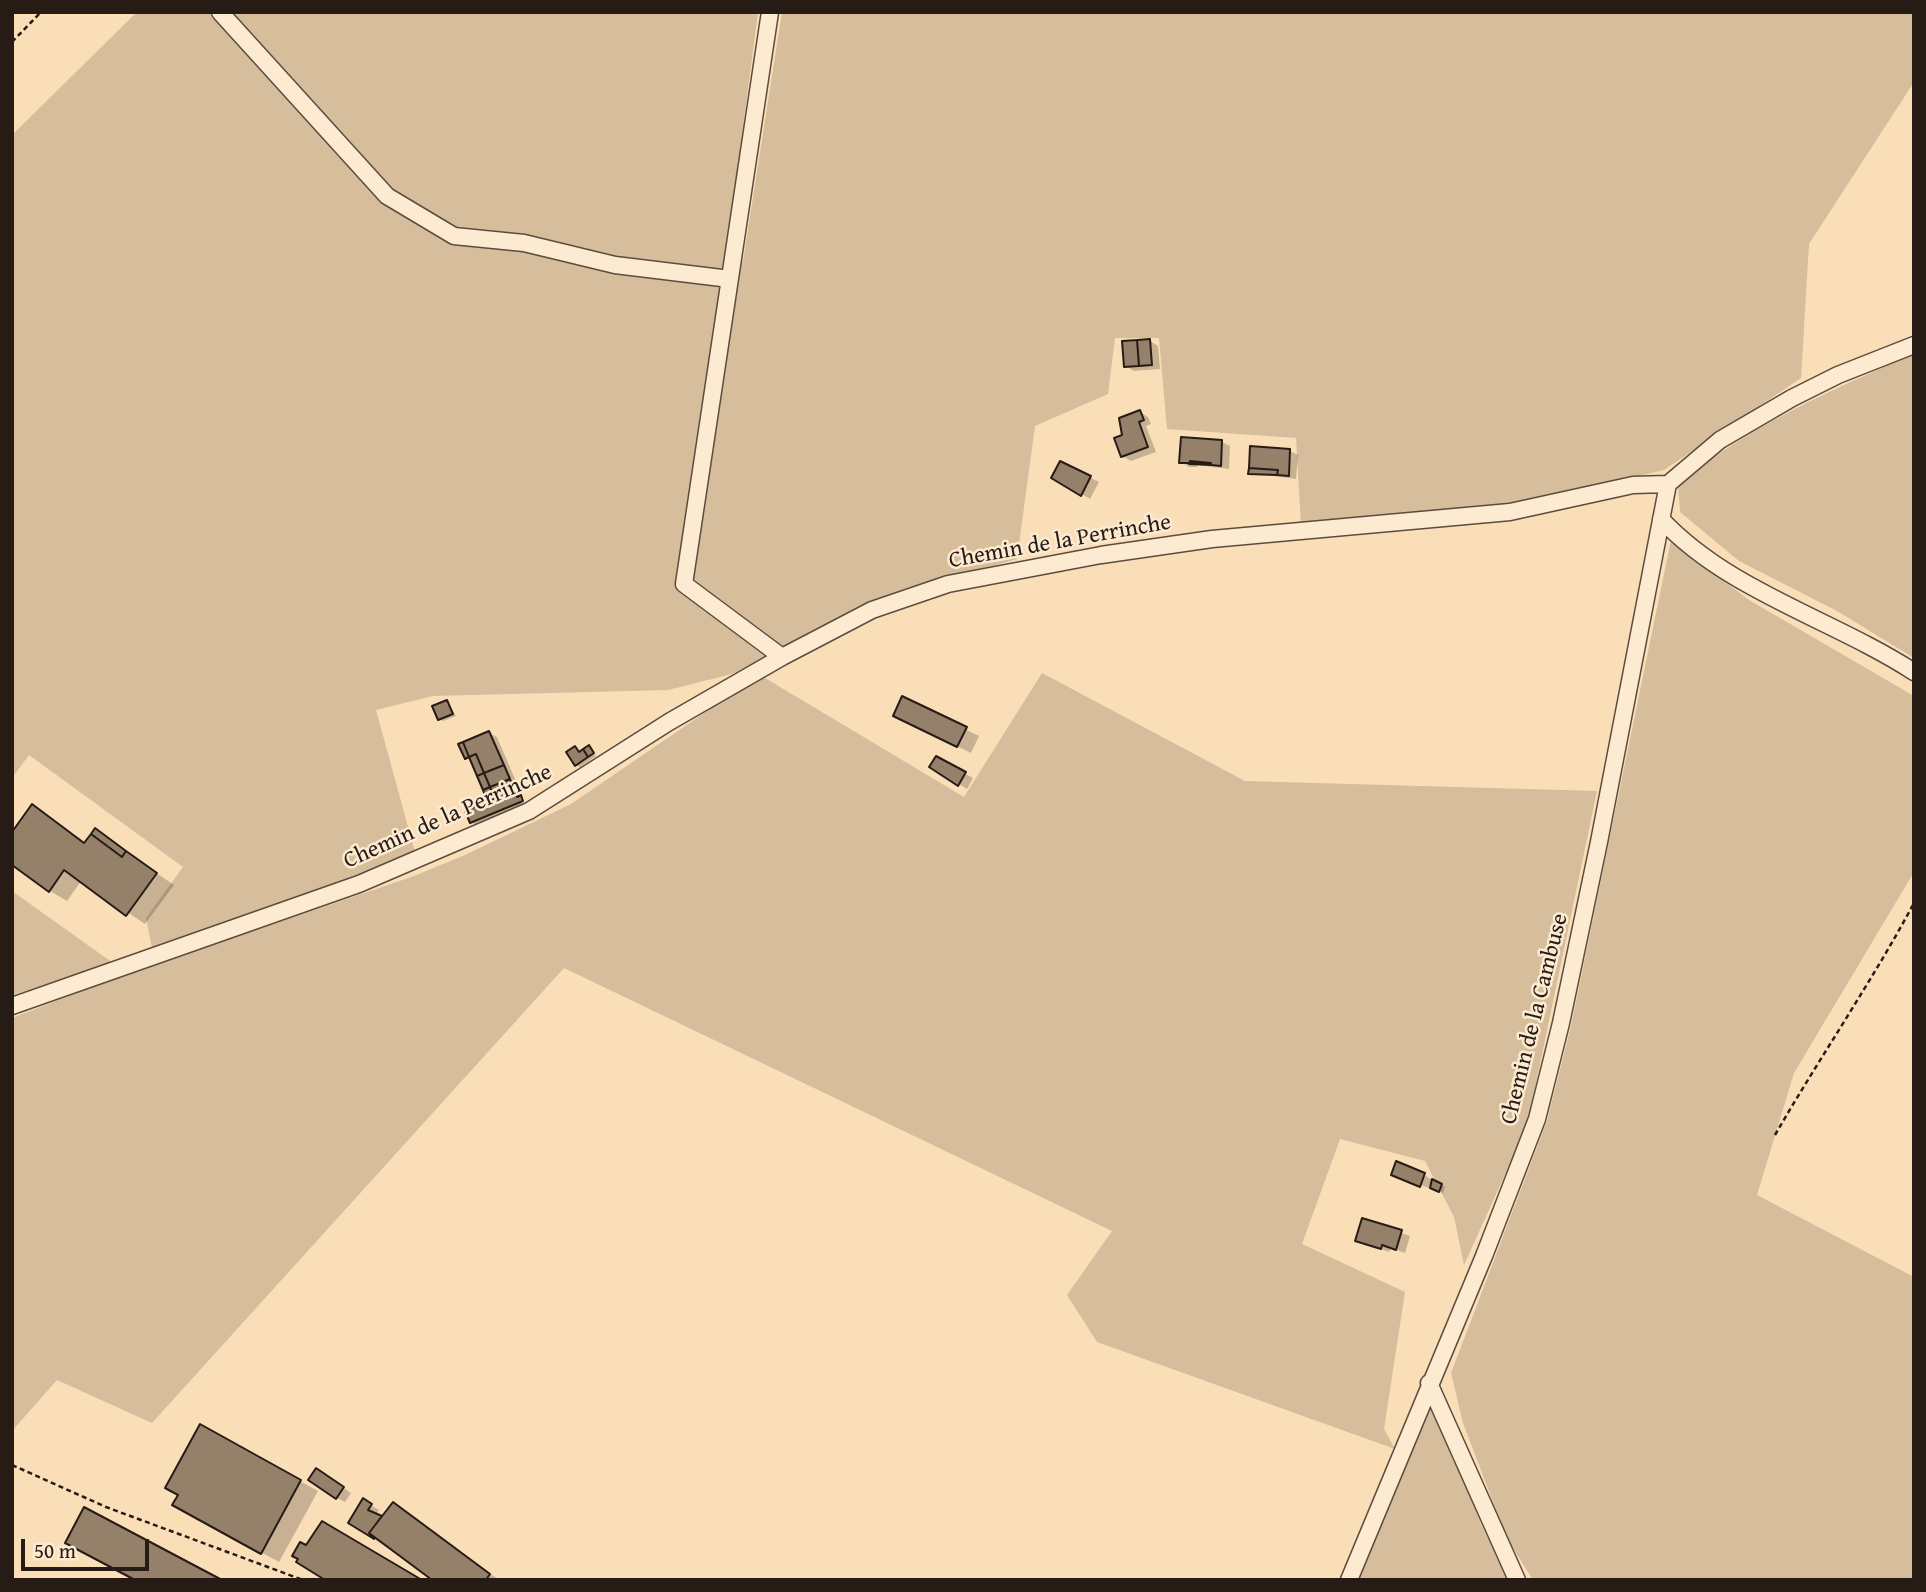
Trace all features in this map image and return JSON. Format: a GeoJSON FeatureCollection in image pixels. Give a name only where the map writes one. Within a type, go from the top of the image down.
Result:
{"type":"FeatureCollection","features":[{"type":"Feature","properties":{"kind":"street"},"geometry":{"type":"LineString","coordinates":[[220,12],[387,196],[454,236],[524,243],[615,265],[730,279]]}},
{"type":"Feature","properties":{"kind":"street"},"geometry":{"type":"LineString","coordinates":[[770,12],[684,584],[782,657]]}},
{"type":"Feature","properties":{"kind":"street"},"geometry":{"type":"LineString","coordinates":[[1668,484],[1720,440],[1792,398],[1914,345]]}},
{"type":"Feature","properties":{"kind":"street","name":"Chemin de la Perrinche"},"geometry":{"type":"LineString","coordinates":[[12,1006],[359,884],[529,811],[669,722],[782,657],[872,610],[948,584],[1021,568],[1212,539],[1510,512],[1633,485],[1668,484]]}},
{"type":"Feature","properties":{"kind":"street","name":"Chemin de la Cambuse"},"geometry":{"type":"LineString","coordinates":[[1349,1580],[1537,1118],[1561,1023],[1599,842],[1668,484]]}},
{"type":"Feature","properties":{"kind":"street"},"geometry":{"type":"LineString","coordinates":[[1661,519],[1680,539],[1716,565],[1854,636],[1914,672]]}},
{"type":"Feature","properties":{"kind":"street"},"geometry":{"type":"LineString","coordinates":[[1429,1383],[1517,1580]]}},
{"type":"Feature","properties":{"kind":"path"},"geometry":{"type":"LineString","coordinates":[[12,41],[41,12]]}},
{"type":"Feature","properties":{"kind":"path"},"geometry":{"type":"LineString","coordinates":[[1775,1135],[1877,971],[1914,902]]}},
{"type":"Feature","properties":{"kind":"path"},"geometry":{"type":"LineString","coordinates":[[12,1465],[106,1507],[303,1580]]}},
{"type":"Feature","properties":{"kind":"shaded area"},"geometry":{"type":"Polygon","coordinates":[[[137,12],[758,12],[726,257],[743,261],[782,12],[1914,12],[1914,82],[1809,244],[1801,378],[1664,470],[1525,503],[1301,525],[1296,438],[1167,429],[1159,338],[1115,338],[1108,394],[1035,426],[1017,559],[879,599],[732,674],[668,690],[433,696],[376,710],[416,856],[152,948],[146,918],[183,867],[29,755],[12,778],[12,135],[137,12]]]}},
{"type":"Feature","properties":{"kind":"shaded area"},"geometry":{"type":"Polygon","coordinates":[[[1914,354],[1914,658],[1837,611],[1739,561],[1680,512],[1678,484],[1733,444],[1762,427],[1914,354]]]}},
{"type":"Feature","properties":{"kind":"shaded area"},"geometry":{"type":"Polygon","coordinates":[[[1671,540],[1749,600],[1914,696],[1914,872],[1794,1073],[1757,1195],[1914,1277],[1914,1580],[1533,1580],[1507,1539],[1463,1423],[1451,1373],[1547,1121],[1571,1026],[1671,540]]]}},
{"type":"Feature","properties":{"kind":"shaded area"},"geometry":{"type":"Polygon","coordinates":[[[1042,673],[1245,781],[1597,791],[1527,1126],[1464,1265],[1454,1217],[1425,1161],[1340,1139],[1302,1244],[1405,1292],[1384,1429],[1395,1449],[1097,1342],[1067,1295],[1112,1231],[564,968],[152,1423],[57,1380],[12,1431],[12,1018],[116,978],[414,876],[465,855],[571,804],[760,675],[964,797],[1042,673]]]}},
{"type":"Feature","properties":{"kind":"shaded area"},"geometry":{"type":"Polygon","coordinates":[[[12,891],[113,963],[12,995],[12,891]]]}},
{"type":"Feature","properties":{"kind":"shaded area"},"geometry":{"type":"Polygon","coordinates":[[[1430,1409],[1438,1412],[1481,1524],[1509,1580],[1358,1580],[1430,1409]]]}},
{"type":"Feature","properties":{"kind":"building"},"geometry":{"type":"Polygon","coordinates":[[[1150,339],[1152,365],[1139,366],[1137,340],[1150,339]]]}},
{"type":"Feature","properties":{"kind":"building"},"geometry":{"type":"Polygon","coordinates":[[[1137,340],[1139,366],[1124,367],[1122,341],[1137,340]]]}},
{"type":"Feature","properties":{"kind":"building"},"geometry":{"type":"Polygon","coordinates":[[[1140,410],[1144,420],[1139,422],[1148,447],[1121,457],[1114,438],[1122,435],[1119,418],[1140,410]]]}},
{"type":"Feature","properties":{"kind":"building"},"geometry":{"type":"Polygon","coordinates":[[[1181,437],[1222,440],[1221,466],[1211,463],[1179,463],[1181,437]]]}},
{"type":"Feature","properties":{"kind":"building"},"geometry":{"type":"Polygon","coordinates":[[[1250,446],[1290,449],[1289,476],[1277,475],[1278,470],[1249,468],[1250,446]]]}},
{"type":"Feature","properties":{"kind":"building"},"geometry":{"type":"Polygon","coordinates":[[[1060,461],[1091,476],[1081,496],[1051,478],[1060,461]]]}},
{"type":"Feature","properties":{"kind":"building"},"geometry":{"type":"Polygon","coordinates":[[[1190,461],[1211,463],[1211,465],[1189,464],[1190,461]]]}},
{"type":"Feature","properties":{"kind":"building"},"geometry":{"type":"Polygon","coordinates":[[[1249,468],[1278,470],[1277,475],[1248,474],[1249,468]]]}},
{"type":"Feature","properties":{"kind":"building"},"geometry":{"type":"Polygon","coordinates":[[[902,696],[967,727],[957,747],[893,716],[902,696]]]}},
{"type":"Feature","properties":{"kind":"building"},"geometry":{"type":"Polygon","coordinates":[[[447,700],[453,714],[438,720],[432,706],[447,700]]]}},
{"type":"Feature","properties":{"kind":"building"},"geometry":{"type":"Polygon","coordinates":[[[489,731],[504,765],[484,773],[476,754],[469,757],[463,742],[489,731]]]}},
{"type":"Feature","properties":{"kind":"building"},"geometry":{"type":"Polygon","coordinates":[[[463,742],[469,757],[465,759],[458,744],[463,742]]]}},
{"type":"Feature","properties":{"kind":"building"},"geometry":{"type":"Polygon","coordinates":[[[589,745],[594,753],[588,757],[583,749],[589,745]]]}},
{"type":"Feature","properties":{"kind":"building"},"geometry":{"type":"Polygon","coordinates":[[[575,746],[579,752],[583,749],[588,757],[575,766],[566,752],[575,746]]]}},
{"type":"Feature","properties":{"kind":"building"},"geometry":{"type":"Polygon","coordinates":[[[476,754],[484,773],[477,776],[469,757],[476,754]]]}},
{"type":"Feature","properties":{"kind":"building"},"geometry":{"type":"Polygon","coordinates":[[[936,756],[966,772],[958,786],[929,767],[936,756]]]}},
{"type":"Feature","properties":{"kind":"building"},"geometry":{"type":"Polygon","coordinates":[[[504,765],[510,779],[490,787],[484,773],[504,765]]]}},
{"type":"Feature","properties":{"kind":"building"},"geometry":{"type":"Polygon","coordinates":[[[484,773],[490,787],[483,790],[477,776],[484,773]]]}},
{"type":"Feature","properties":{"kind":"building"},"geometry":{"type":"Polygon","coordinates":[[[510,779],[517,797],[521,795],[523,801],[470,823],[465,811],[495,798],[490,787],[510,779]]]}},
{"type":"Feature","properties":{"kind":"building"},"geometry":{"type":"Polygon","coordinates":[[[490,787],[495,798],[487,801],[483,790],[490,787]]]}},
{"type":"Feature","properties":{"kind":"building"},"geometry":{"type":"Polygon","coordinates":[[[32,804],[84,843],[91,834],[122,857],[126,851],[157,873],[126,916],[64,870],[49,892],[12,865],[12,832],[32,804]]]}},
{"type":"Feature","properties":{"kind":"building"},"geometry":{"type":"Polygon","coordinates":[[[95,828],[126,851],[122,857],[91,834],[95,828]]]}},
{"type":"Feature","properties":{"kind":"building"},"geometry":{"type":"Polygon","coordinates":[[[1396,1161],[1425,1173],[1420,1187],[1391,1175],[1396,1161]]]}},
{"type":"Feature","properties":{"kind":"building"},"geometry":{"type":"Polygon","coordinates":[[[1432,1179],[1442,1184],[1439,1192],[1430,1188],[1432,1179]]]}},
{"type":"Feature","properties":{"kind":"building"},"geometry":{"type":"Polygon","coordinates":[[[1362,1218],[1402,1230],[1396,1250],[1382,1245],[1381,1249],[1355,1241],[1362,1218]]]}},
{"type":"Feature","properties":{"kind":"building"},"geometry":{"type":"Polygon","coordinates":[[[200,1424],[301,1480],[261,1554],[172,1505],[178,1495],[165,1488],[200,1424]]]}},
{"type":"Feature","properties":{"kind":"building"},"geometry":{"type":"Polygon","coordinates":[[[316,1468],[344,1487],[336,1499],[308,1480],[316,1468]]]}},
{"type":"Feature","properties":{"kind":"building"},"geometry":{"type":"Polygon","coordinates":[[[363,1498],[372,1504],[368,1510],[382,1516],[369,1533],[374,1539],[348,1523],[363,1498]]]}},
{"type":"Feature","properties":{"kind":"building"},"geometry":{"type":"Polygon","coordinates":[[[393,1502],[490,1574],[486,1580],[432,1580],[369,1533],[393,1502]]]}},
{"type":"Feature","properties":{"kind":"building"},"geometry":{"type":"Polygon","coordinates":[[[84,1507],[222,1580],[135,1580],[65,1543],[84,1507]]]}},
{"type":"Feature","properties":{"kind":"building"},"geometry":{"type":"Polygon","coordinates":[[[322,1521],[422,1580],[325,1580],[296,1562],[298,1559],[292,1556],[300,1542],[306,1545],[322,1521]]]}}]}
